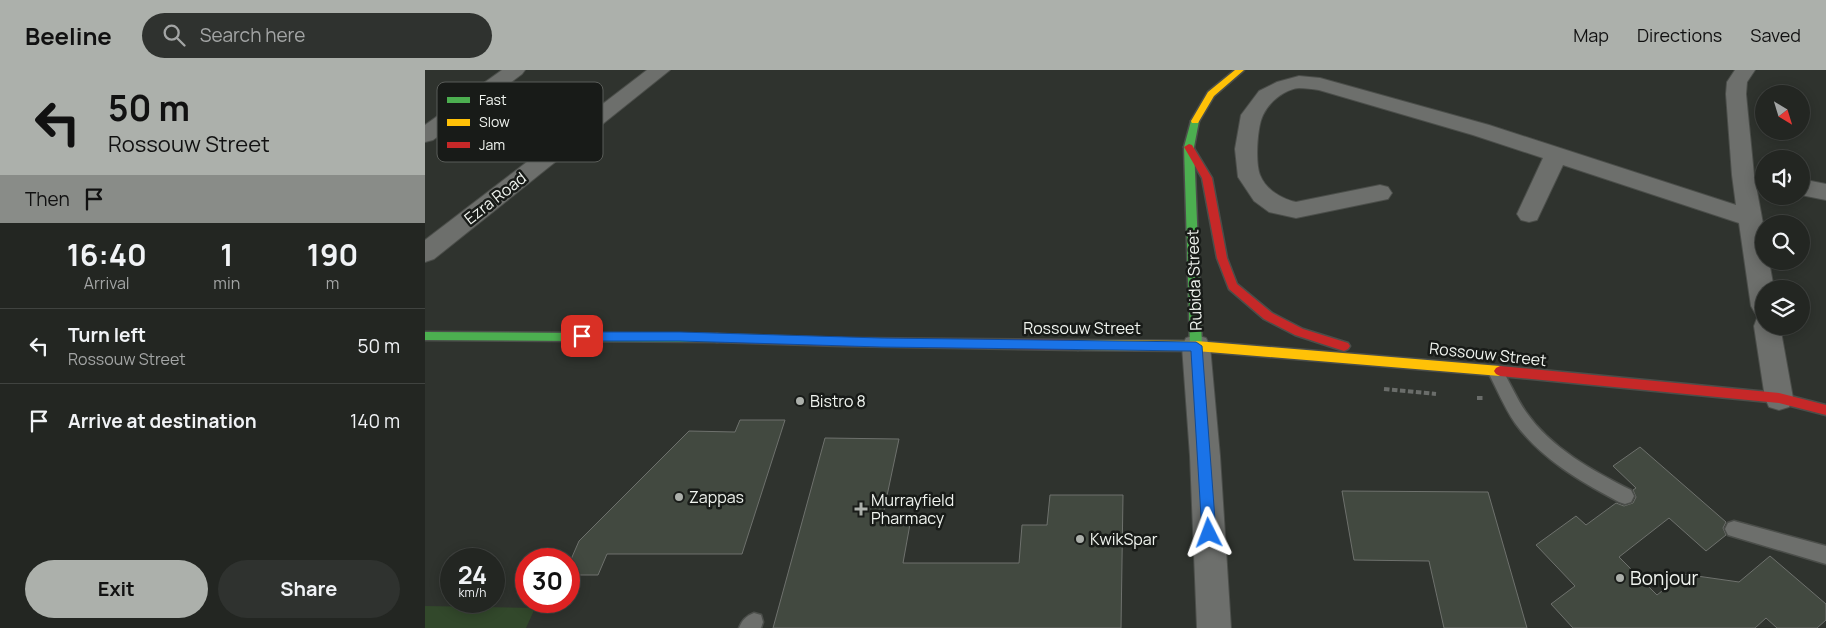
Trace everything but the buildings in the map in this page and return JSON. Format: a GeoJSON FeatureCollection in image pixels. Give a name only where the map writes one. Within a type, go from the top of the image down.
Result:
{"type":"FeatureCollection","features":[{"type":"Feature","properties":{"kind":"main road","name":"Rubida Street"},"geometry":{"type":"LineString","coordinates":[[1196,346],[1189,147],[1194,122],[1204,103],[1225,81],[1240,70]]}},
{"type":"Feature","properties":{"kind":"main road"},"geometry":{"type":"LineString","coordinates":[[1189,147],[1207,178],[1222,258],[1233,286],[1268,316],[1299,332],[1396,362]]}},
{"type":"Feature","properties":{"kind":"main road","name":"Rossouw Street"},"geometry":{"type":"LineString","coordinates":[[425,336],[680,337],[842,342],[1196,346],[1396,362],[1779,398],[1826,410]]}},
{"type":"Feature","properties":{"kind":"street"},"geometry":{"type":"LineString","coordinates":[[498,82],[515,70]]}},
{"type":"Feature","properties":{"kind":"street","name":"Ezra Road"},"geometry":{"type":"LineString","coordinates":[[603,114],[660,70]]}},
{"type":"Feature","properties":{"kind":"street"},"geometry":{"type":"LineString","coordinates":[[1745,70],[1737,82],[1736,94],[1753,177],[1749,218],[1760,280]]}},
{"type":"Feature","properties":{"kind":"street"},"geometry":{"type":"LineString","coordinates":[[1380,193],[1296,210],[1277,206],[1262,195],[1249,177],[1246,149],[1251,115],[1266,96],[1284,86],[1299,82],[1320,84],[1556,154],[1749,218]]}},
{"type":"Feature","properties":{"kind":"street"},"geometry":{"type":"LineString","coordinates":[[425,135],[437,126]]}},
{"type":"Feature","properties":{"kind":"street"},"geometry":{"type":"LineString","coordinates":[[1529,214],[1556,154]]}},
{"type":"Feature","properties":{"kind":"street","name":"Ezra Road"},"geometry":{"type":"LineString","coordinates":[[425,253],[542,162]]}},
{"type":"Feature","properties":{"kind":"street"},"geometry":{"type":"LineString","coordinates":[[1810,189],[1826,192]]}},
{"type":"Feature","properties":{"kind":"street"},"geometry":{"type":"LineString","coordinates":[[1768,335],[1779,398]]}},
{"type":"Feature","properties":{"kind":"street","name":"Rubida Street"},"geometry":{"type":"LineString","coordinates":[[1196,346],[1205,456],[1214,628]]}},
{"type":"Feature","properties":{"kind":"lane"},"geometry":{"type":"LineString","coordinates":[[1496,372],[1524,422],[1541,439],[1563,460],[1592,480],[1625,496]]}},
{"type":"Feature","properties":{"kind":"lane"},"geometry":{"type":"LineString","coordinates":[[1734,529],[1826,555]]}},
{"type":"Feature","properties":{"kind":"path"},"geometry":{"type":"LineString","coordinates":[[1384,388],[1435,394]]}},
{"type":"Feature","properties":{"kind":"green space"},"geometry":{"type":"Polygon","coordinates":[[[425,606],[440,606],[440,613],[505,613],[505,607],[515,608],[515,613],[533,613],[526,628],[425,628],[425,606]]]}},
{"type":"Feature","properties":{"kind":"traffic: fast"},"geometry":{"type":"LineString","coordinates":[[1195,121],[1189,147],[1196,346]]}},
{"type":"Feature","properties":{"kind":"traffic: fast"},"geometry":{"type":"LineString","coordinates":[[425,336],[717,338]]}},
{"type":"Feature","properties":{"kind":"traffic: slow"},"geometry":{"type":"LineString","coordinates":[[1195,121],[1211,94],[1240,70]]}},
{"type":"Feature","properties":{"kind":"traffic: slow"},"geometry":{"type":"LineString","coordinates":[[1078,345],[1196,346],[1500,371]]}},
{"type":"Feature","properties":{"kind":"traffic: jam"},"geometry":{"type":"LineString","coordinates":[[1189,147],[1207,178],[1222,258],[1233,286],[1268,316],[1299,332],[1344,346]]}},
{"type":"Feature","properties":{"kind":"traffic: jam"},"geometry":{"type":"LineString","coordinates":[[717,338],[842,342],[1078,345]]}},
{"type":"Feature","properties":{"kind":"traffic: jam"},"geometry":{"type":"LineString","coordinates":[[1500,371],[1779,398],[1826,410]]}},
{"type":"Feature","properties":{"kind":"place","name":"Bistro 8"},"geometry":{"type":"Point","coordinates":[800,401]}},
{"type":"Feature","properties":{"kind":"place","name":"Zappas"},"geometry":{"type":"Point","coordinates":[679,497]}},
{"type":"Feature","properties":{"kind":"place","name":"Murrayfield Pharmacy"},"geometry":{"type":"Point","coordinates":[861,509]}},
{"type":"Feature","properties":{"kind":"place","name":"KwikSpar"},"geometry":{"type":"Point","coordinates":[1080,539]}},
{"type":"Feature","properties":{"kind":"place","name":"Bonjour"},"geometry":{"type":"Point","coordinates":[1620,578]}},
{"type":"Feature","properties":{"kind":"route"},"geometry":{"type":"LineString","coordinates":[[582,336],[881,343],[1157,344],[1196,346],[1209,533]]}}]}
